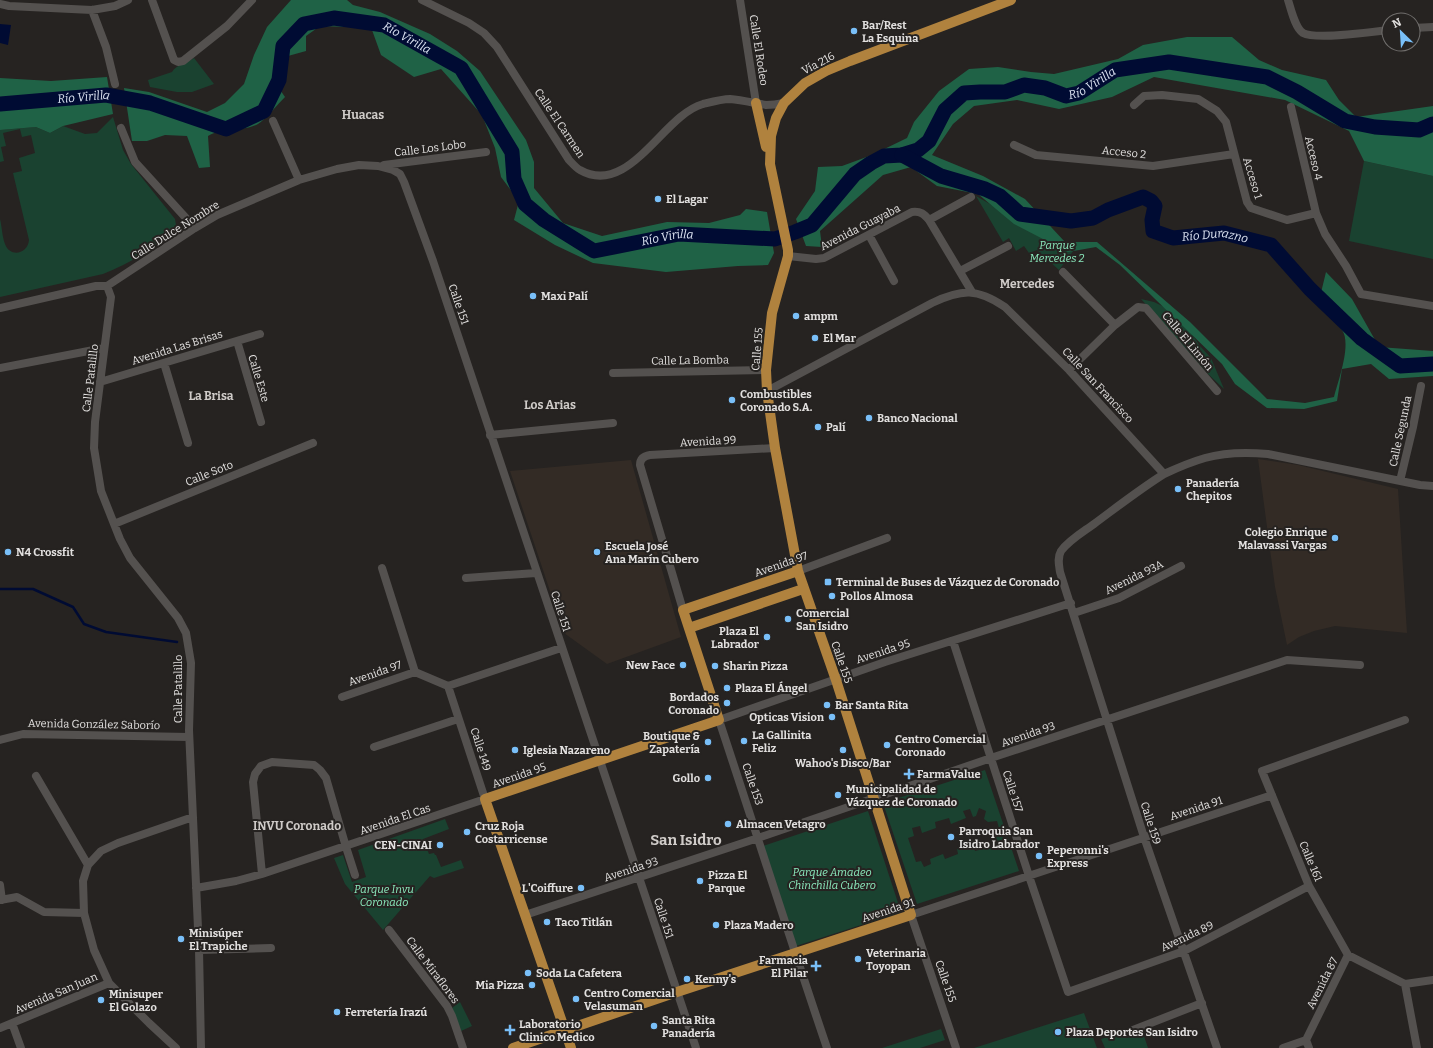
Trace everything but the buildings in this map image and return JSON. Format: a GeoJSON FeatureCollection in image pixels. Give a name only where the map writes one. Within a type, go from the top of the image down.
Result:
{"type":"FeatureCollection","features":[{"type":"Feature","properties":{"kind":"main road","name":"Vía 216"},"geometry":{"type":"LineString","coordinates":[[788,253],[770,164],[771,136],[776,118],[784,103],[805,83],[826,71],[1011,0]]}},
{"type":"Feature","properties":{"kind":"main road"},"geometry":{"type":"LineString","coordinates":[[756,103],[770,164]]}},
{"type":"Feature","properties":{"kind":"main road","name":"Calle 155"},"geometry":{"type":"LineString","coordinates":[[788,253],[772,313],[766,370],[767,391],[775,448],[798,571],[803,589],[836,680],[911,915]]}},
{"type":"Feature","properties":{"kind":"main road","name":"Avenida 97"},"geometry":{"type":"LineString","coordinates":[[683,610],[798,571]]}},
{"type":"Feature","properties":{"kind":"main road"},"geometry":{"type":"LineString","coordinates":[[689,628],[803,589]]}},
{"type":"Feature","properties":{"kind":"main road","name":"Calle 153"},"geometry":{"type":"LineString","coordinates":[[683,610],[719,720]]}},
{"type":"Feature","properties":{"kind":"main road","name":"Avenida 95"},"geometry":{"type":"LineString","coordinates":[[485,799],[719,720]]}},
{"type":"Feature","properties":{"kind":"main road","name":"Calle 149"},"geometry":{"type":"LineString","coordinates":[[485,799],[571,1048]]}},
{"type":"Feature","properties":{"kind":"main road","name":"Avenida 91"},"geometry":{"type":"LineString","coordinates":[[513,1048],[565,1029],[911,915]]}},
{"type":"Feature","properties":{"kind":"street"},"geometry":{"type":"LineString","coordinates":[[0,4],[9,6],[92,10],[115,6],[128,0]]}},
{"type":"Feature","properties":{"kind":"street"},"geometry":{"type":"LineString","coordinates":[[152,0],[174,60],[178,62],[188,57],[227,26],[252,0]]}},
{"type":"Feature","properties":{"kind":"street","name":"Calle El Carmen"},"geometry":{"type":"LineString","coordinates":[[422,0],[469,23],[484,33],[497,47],[569,160],[579,170],[592,175],[606,175],[620,171],[645,152],[672,124],[686,113],[702,104],[729,99],[768,105],[784,103]]}},
{"type":"Feature","properties":{"kind":"street","name":"Calle El Rodeo"},"geometry":{"type":"LineString","coordinates":[[740,0],[756,103]]}},
{"type":"Feature","properties":{"kind":"street"},"geometry":{"type":"LineString","coordinates":[[1288,0],[1295,22],[1303,33],[1314,36],[1327,36],[1381,31]]}},
{"type":"Feature","properties":{"kind":"street"},"geometry":{"type":"LineString","coordinates":[[92,10],[106,47],[115,84]]}},
{"type":"Feature","properties":{"kind":"street"},"geometry":{"type":"LineString","coordinates":[[1421,28],[1433,27]]}},
{"type":"Feature","properties":{"kind":"street","name":"Acceso 1"},"geometry":{"type":"LineString","coordinates":[[1134,105],[1144,96],[1162,95],[1198,99],[1217,111],[1226,122],[1247,202],[1251,208],[1287,220],[1316,213]]}},
{"type":"Feature","properties":{"kind":"street","name":"Acceso 4"},"geometry":{"type":"LineString","coordinates":[[1291,107],[1316,213]]}},
{"type":"Feature","properties":{"kind":"street"},"geometry":{"type":"LineString","coordinates":[[273,121],[299,180]]}},
{"type":"Feature","properties":{"kind":"street"},"geometry":{"type":"LineString","coordinates":[[121,128],[135,162],[195,228]]}},
{"type":"Feature","properties":{"kind":"street","name":"Acceso 2"},"geometry":{"type":"LineString","coordinates":[[1014,145],[1036,155],[1154,166],[1234,154]]}},
{"type":"Feature","properties":{"kind":"street","name":"Calle Los Lobo"},"geometry":{"type":"LineString","coordinates":[[378,166],[486,152]]}},
{"type":"Feature","properties":{"kind":"street","name":"Calle Dulce Nombre"},"geometry":{"type":"LineString","coordinates":[[0,308],[96,286],[107,286],[217,215],[299,180],[337,169],[359,165],[378,166],[393,170],[400,174],[404,182]]}},
{"type":"Feature","properties":{"kind":"street","name":"Calle 151"},"geometry":{"type":"LineString","coordinates":[[404,182],[433,261],[561,648],[696,1048]]}},
{"type":"Feature","properties":{"kind":"street"},"geometry":{"type":"LineString","coordinates":[[971,197],[929,220],[972,292]]}},
{"type":"Feature","properties":{"kind":"street","name":"Avenida Guayaba"},"geometry":{"type":"LineString","coordinates":[[788,253],[816,259],[824,258],[912,212],[918,211],[924,214],[929,220]]}},
{"type":"Feature","properties":{"kind":"street"},"geometry":{"type":"LineString","coordinates":[[1316,213],[1325,234],[1346,266],[1361,294],[1433,306]]}},
{"type":"Feature","properties":{"kind":"street"},"geometry":{"type":"LineString","coordinates":[[869,235],[894,281]]}},
{"type":"Feature","properties":{"kind":"street"},"geometry":{"type":"LineString","coordinates":[[960,270],[1008,246]]}},
{"type":"Feature","properties":{"kind":"street"},"geometry":{"type":"LineString","coordinates":[[1063,272],[1115,325],[1069,370]]}},
{"type":"Feature","properties":{"kind":"street","name":"Calle Patalillo"},"geometry":{"type":"LineString","coordinates":[[107,286],[111,297],[95,422],[94,448],[101,491],[130,558],[178,618],[186,633],[191,663],[189,737],[200,950],[201,1048]]}},
{"type":"Feature","properties":{"kind":"street","name":"Calle San Francisco"},"geometry":{"type":"LineString","coordinates":[[767,391],[932,303],[956,293],[972,292],[995,300],[1006,307],[1069,370],[1164,474]]}},
{"type":"Feature","properties":{"kind":"street","name":"Calle El Limón"},"geometry":{"type":"LineString","coordinates":[[1115,325],[1138,307],[1146,308],[1217,391]]}},
{"type":"Feature","properties":{"kind":"street","name":"Avenida Las Brisas"},"geometry":{"type":"LineString","coordinates":[[100,382],[260,334]]}},
{"type":"Feature","properties":{"kind":"street","name":"Calle Este"},"geometry":{"type":"LineString","coordinates":[[237,341],[261,422]]}},
{"type":"Feature","properties":{"kind":"street"},"geometry":{"type":"LineString","coordinates":[[0,368],[104,348]]}},
{"type":"Feature","properties":{"kind":"street"},"geometry":{"type":"LineString","coordinates":[[164,363],[188,443]]}},
{"type":"Feature","properties":{"kind":"street","name":"Calle La Bomba"},"geometry":{"type":"LineString","coordinates":[[614,373],[766,370]]}},
{"type":"Feature","properties":{"kind":"street","name":"Calle Segunda"},"geometry":{"type":"LineString","coordinates":[[1400,481],[1421,386]]}},
{"type":"Feature","properties":{"kind":"street"},"geometry":{"type":"LineString","coordinates":[[490,435],[613,423]]}},
{"type":"Feature","properties":{"kind":"street","name":"Calle Soto"},"geometry":{"type":"LineString","coordinates":[[114,524],[313,443]]}},
{"type":"Feature","properties":{"kind":"street","name":"Avenida 99"},"geometry":{"type":"LineString","coordinates":[[643,458],[650,455],[775,448]]}},
{"type":"Feature","properties":{"kind":"street"},"geometry":{"type":"LineString","coordinates":[[1071,603],[1059,567],[1059,556],[1062,551],[1074,539],[1144,486],[1164,474],[1205,458],[1235,452],[1268,454],[1420,485],[1433,486]]}},
{"type":"Feature","properties":{"kind":"street","name":"Calle 153"},"geometry":{"type":"LineString","coordinates":[[643,458],[640,465],[683,610]]}},
{"type":"Feature","properties":{"kind":"street","name":"Avenida 97"},"geometry":{"type":"LineString","coordinates":[[798,571],[887,538]]}},
{"type":"Feature","properties":{"kind":"street","name":"Avenida 93A"},"geometry":{"type":"LineString","coordinates":[[1074,613],[1119,598],[1181,566]]}},
{"type":"Feature","properties":{"kind":"street"},"geometry":{"type":"LineString","coordinates":[[382,568],[415,672],[448,686],[561,648]]}},
{"type":"Feature","properties":{"kind":"street"},"geometry":{"type":"LineString","coordinates":[[466,578],[536,572]]}},
{"type":"Feature","properties":{"kind":"street","name":"Calle 159"},"geometry":{"type":"LineString","coordinates":[[1071,603],[1144,837],[1218,1048]]}},
{"type":"Feature","properties":{"kind":"street","name":"Avenida 95"},"geometry":{"type":"LineString","coordinates":[[719,720],[885,662],[1071,603]]}},
{"type":"Feature","properties":{"kind":"street","name":"Calle 157"},"geometry":{"type":"LineString","coordinates":[[953,641],[1068,992]]}},
{"type":"Feature","properties":{"kind":"street","name":"Avenida 93"},"geometry":{"type":"LineString","coordinates":[[525,915],[1287,660],[1360,665]]}},
{"type":"Feature","properties":{"kind":"street","name":"Avenida 97"},"geometry":{"type":"LineString","coordinates":[[342,697],[415,672]]}},
{"type":"Feature","properties":{"kind":"street","name":"Calle 149"},"geometry":{"type":"LineString","coordinates":[[448,686],[485,799]]}},
{"type":"Feature","properties":{"kind":"street"},"geometry":{"type":"LineString","coordinates":[[374,747],[458,719]]}},
{"type":"Feature","properties":{"kind":"street","name":"Calle 153"},"geometry":{"type":"LineString","coordinates":[[719,720],[794,953],[827,1048]]}},
{"type":"Feature","properties":{"kind":"street","name":"Calle 161"},"geometry":{"type":"LineString","coordinates":[[1348,955],[1309,886],[1262,771],[1405,720]]}},
{"type":"Feature","properties":{"kind":"street","name":"Avenida González Saborío"},"geometry":{"type":"LineString","coordinates":[[0,740],[23,734],[189,737]]}},
{"type":"Feature","properties":{"kind":"street"},"geometry":{"type":"LineString","coordinates":[[262,874],[253,782],[255,774],[261,766],[272,762],[314,766],[320,770],[326,778],[346,847],[356,875]]}},
{"type":"Feature","properties":{"kind":"street"},"geometry":{"type":"LineString","coordinates":[[36,776],[88,865]]}},
{"type":"Feature","properties":{"kind":"street","name":"Avenida 91"},"geometry":{"type":"LineString","coordinates":[[911,915],[1272,796]]}},
{"type":"Feature","properties":{"kind":"street","name":"Avenida El Cas"},"geometry":{"type":"LineString","coordinates":[[196,888],[236,881],[262,874],[485,799]]}},
{"type":"Feature","properties":{"kind":"street"},"geometry":{"type":"LineString","coordinates":[[176,1048],[138,1013],[109,983],[94,950],[84,913],[83,882],[88,865],[101,851],[118,843],[193,817]]}},
{"type":"Feature","properties":{"kind":"street"},"geometry":{"type":"LineString","coordinates":[[0,885],[1,900],[17,897],[44,912],[84,913]]}},
{"type":"Feature","properties":{"kind":"street","name":"Avenida 89"},"geometry":{"type":"LineString","coordinates":[[1068,992],[1184,951],[1309,886]]}},
{"type":"Feature","properties":{"kind":"street","name":"Calle 155"},"geometry":{"type":"LineString","coordinates":[[911,915],[956,1048]]}},
{"type":"Feature","properties":{"kind":"street","name":"Calle Miraflores"},"geometry":{"type":"LineString","coordinates":[[389,930],[447,1006],[452,1016],[462,1048]]}},
{"type":"Feature","properties":{"kind":"street"},"geometry":{"type":"LineString","coordinates":[[200,950],[271,948]]}},
{"type":"Feature","properties":{"kind":"street","name":"Avenida 87"},"geometry":{"type":"LineString","coordinates":[[1283,1048],[1307,1044],[1348,955],[1404,984]]}},
{"type":"Feature","properties":{"kind":"street"},"geometry":{"type":"LineString","coordinates":[[1417,1048],[1404,984],[1433,980]]}},
{"type":"Feature","properties":{"kind":"street","name":"Avenida San Juan"},"geometry":{"type":"LineString","coordinates":[[0,1028],[109,983]]}},
{"type":"Feature","properties":{"kind":"street"},"geometry":{"type":"LineString","coordinates":[[1133,1030],[1202,1003]]}},
{"type":"Feature","properties":{"kind":"street"},"geometry":{"type":"LineString","coordinates":[[12,1023],[21,1048]]}},
{"type":"Feature","properties":{"kind":"shaded area","name":"Colegio Enrique Malavassi Vargas"},"geometry":{"type":"Polygon","coordinates":[[[1258,459],[1298,465],[1398,489],[1407,633],[1335,626],[1314,631],[1299,637],[1287,645],[1275,587],[1258,459]]]}},
{"type":"Feature","properties":{"kind":"shaded area","name":"Escuela José Ana Marín Cubero"},"geometry":{"type":"Polygon","coordinates":[[[631,460],[681,637],[607,664],[564,633],[510,471],[631,460]]]}},
{"type":"Feature","properties":{"kind":"green space"},"geometry":{"type":"Polygon","coordinates":[[[291,0],[347,0],[353,5],[380,12],[430,34],[457,51],[480,71],[526,140],[534,162],[534,188],[563,223],[602,236],[667,222],[709,223],[740,215],[746,209],[767,212],[774,253],[768,265],[666,272],[593,263],[555,245],[514,220],[519,201],[501,177],[495,148],[482,115],[441,69],[414,77],[381,55],[372,30],[350,27],[320,26],[306,36],[306,51],[288,56],[282,70],[274,81],[285,97],[268,116],[258,124],[246,128],[220,131],[208,136],[210,167],[199,168],[187,136],[165,135],[147,141],[132,141],[124,88],[149,92],[207,112],[225,103],[244,84],[254,55],[267,27],[291,0]]]}},
{"type":"Feature","properties":{"kind":"green space"},"geometry":{"type":"Polygon","coordinates":[[[1187,37],[1232,37],[1259,60],[1282,70],[1326,80],[1339,100],[1356,117],[1433,106],[1433,176],[1364,161],[1349,131],[1285,100],[1154,77],[1112,97],[1059,109],[1017,100],[974,106],[953,124],[932,155],[983,176],[1025,199],[1065,242],[1097,242],[1190,322],[1267,399],[1305,403],[1334,397],[1343,363],[1346,344],[1345,336],[1342,330],[1318,305],[1326,272],[1352,299],[1379,347],[1433,351],[1433,376],[1389,379],[1371,364],[1342,369],[1337,401],[1304,409],[1267,408],[1235,384],[1222,364],[1120,265],[1096,247],[1068,252],[1014,224],[978,194],[937,186],[911,167],[883,175],[820,231],[822,247],[806,246],[796,219],[815,191],[818,167],[842,166],[872,155],[907,138],[914,122],[939,91],[969,69],[998,67],[1054,74],[1118,59],[1143,45],[1187,37]]]}},
{"type":"Feature","properties":{"kind":"green space"},"geometry":{"type":"Polygon","coordinates":[[[194,58],[214,84],[192,92],[177,92],[150,87],[148,80],[172,72],[179,66],[194,58]]]}},
{"type":"Feature","properties":{"kind":"green space"},"geometry":{"type":"Polygon","coordinates":[[[107,77],[113,114],[63,126],[50,133],[36,127],[0,130],[0,78],[51,81],[107,77]]]}},
{"type":"Feature","properties":{"kind":"green space"},"geometry":{"type":"Polygon","coordinates":[[[113,117],[123,150],[131,164],[175,219],[175,231],[140,256],[103,274],[0,297],[0,219],[4,241],[7,248],[15,253],[26,248],[29,240],[13,173],[22,171],[19,158],[35,153],[31,135],[22,137],[20,129],[3,133],[6,146],[1,147],[4,161],[0,162],[0,130],[36,127],[50,133],[63,126],[85,134],[97,133],[113,117]]]}},
{"type":"Feature","properties":{"kind":"green space"},"geometry":{"type":"Polygon","coordinates":[[[1364,161],[1433,176],[1433,259],[1349,241],[1364,161]]]}},
{"type":"Feature","properties":{"kind":"green space","name":"Parque Mercedes 2"},"geometry":{"type":"Polygon","coordinates":[[[976,196],[1016,219],[1065,242],[1080,242],[1059,270],[1037,250],[1029,253],[1024,246],[1016,251],[1009,238],[1003,242],[976,196]]]}},
{"type":"Feature","properties":{"kind":"green space"},"geometry":{"type":"Polygon","coordinates":[[[1141,299],[1154,302],[1177,313],[1200,346],[1211,358],[1224,389],[1207,373],[1141,299]]]}},
{"type":"Feature","properties":{"kind":"green space"},"geometry":{"type":"Polygon","coordinates":[[[985,770],[1019,871],[917,904],[883,803],[985,770]],[[979,808],[976,816],[973,817],[970,809],[963,811],[966,818],[951,824],[949,818],[935,822],[936,828],[922,833],[920,826],[912,828],[914,836],[908,838],[916,862],[921,861],[924,867],[931,864],[930,859],[943,854],[945,859],[958,854],[957,849],[973,845],[975,851],[983,849],[982,843],[985,841],[989,845],[994,840],[989,835],[991,830],[999,828],[997,821],[988,822],[984,819],[986,811],[979,808]]]}},
{"type":"Feature","properties":{"kind":"green space","name":"Parque Amadeo Chinchilla Cubero"},"geometry":{"type":"Polygon","coordinates":[[[868,811],[901,912],[796,946],[763,846],[868,811]]]}},
{"type":"Feature","properties":{"kind":"green space","name":"Parque Invu Coronado"},"geometry":{"type":"Polygon","coordinates":[[[445,819],[449,829],[423,839],[429,854],[434,853],[436,855],[441,867],[461,860],[464,868],[434,878],[430,876],[383,930],[345,884],[334,858],[343,855],[352,882],[366,877],[358,850],[445,819]]]}},
{"type":"Feature","properties":{"kind":"green space"},"geometry":{"type":"Polygon","coordinates":[[[460,1002],[472,1026],[461,1031],[452,1008],[460,1002]]]}},
{"type":"Feature","properties":{"kind":"green space","name":"Plaza Deportes San Isidro"},"geometry":{"type":"Polygon","coordinates":[[[1084,1013],[1097,1048],[974,1048],[1074,1016],[1084,1013]]]}},
{"type":"Feature","properties":{"kind":"green space"},"geometry":{"type":"Polygon","coordinates":[[[941,1029],[945,1040],[920,1048],[882,1048],[941,1029]]]}},
{"type":"Feature","properties":{"kind":"green space"},"geometry":{"type":"Polygon","coordinates":[[[1123,1032],[1127,1038],[1143,1033],[1148,1048],[1105,1048],[1101,1039],[1123,1032]]]}},
{"type":"Feature","properties":{"kind":"water"},"geometry":{"type":"Polygon","coordinates":[[[0,24],[11,25],[8,45],[0,43],[0,24]]]}},
{"type":"Feature","properties":{"kind":"waterway","name":"Río Virilla"},"geometry":{"type":"LineString","coordinates":[[0,104],[106,95],[150,103],[226,129],[264,111],[279,80],[283,46],[304,24],[334,18],[384,25],[461,68],[512,152],[514,179],[525,204],[544,220],[594,251],[679,234],[775,239],[812,225],[855,174],[871,163],[884,156],[902,155],[918,150],[929,141],[945,110],[964,93],[1005,92],[1024,85],[1045,88],[1066,96],[1079,93],[1115,70],[1169,62],[1267,77],[1297,92],[1345,121],[1375,127],[1419,130],[1433,124]]}},
{"type":"Feature","properties":{"kind":"waterway","name":"Río Durazno"},"geometry":{"type":"LineString","coordinates":[[902,155],[941,176],[985,189],[1000,196],[1020,214],[1071,221],[1093,218],[1108,210],[1143,197],[1151,201],[1155,206],[1152,220],[1153,231],[1173,238],[1224,233],[1271,245],[1310,289],[1362,339],[1400,366],[1433,364]]}},
{"type":"Feature","properties":{"kind":"waterway"},"geometry":{"type":"LineString","coordinates":[[0,589],[33,589],[73,607],[84,624],[106,632],[177,642]]}},
{"type":"Feature","properties":{"kind":"place","name":"Bar/Rest La Esquina"},"geometry":{"type":"Point","coordinates":[854,31]}},
{"type":"Feature","properties":{"kind":"place","name":"El Lagar"},"geometry":{"type":"Point","coordinates":[658,199]}},
{"type":"Feature","properties":{"kind":"place","name":"Maxi Palí"},"geometry":{"type":"Point","coordinates":[533,296]}},
{"type":"Feature","properties":{"kind":"place","name":"ampm"},"geometry":{"type":"Point","coordinates":[796,316]}},
{"type":"Feature","properties":{"kind":"place","name":"El Mar"},"geometry":{"type":"Point","coordinates":[815,338]}},
{"type":"Feature","properties":{"kind":"place","name":"Combustibles Coronado S.A."},"geometry":{"type":"Point","coordinates":[732,400]}},
{"type":"Feature","properties":{"kind":"place","name":"Banco Nacional"},"geometry":{"type":"Point","coordinates":[869,418]}},
{"type":"Feature","properties":{"kind":"place","name":"Palí"},"geometry":{"type":"Point","coordinates":[818,427]}},
{"type":"Feature","properties":{"kind":"place","name":"Panadería Chepitos"},"geometry":{"type":"Point","coordinates":[1178,489]}},
{"type":"Feature","properties":{"kind":"place","name":"Colegio Enrique Malavassi Vargas"},"geometry":{"type":"Point","coordinates":[1335,538]}},
{"type":"Feature","properties":{"kind":"place","name":"N4 Crossfit"},"geometry":{"type":"Point","coordinates":[8,552]}},
{"type":"Feature","properties":{"kind":"place","name":"Escuela José Ana Marín Cubero"},"geometry":{"type":"Point","coordinates":[597,552]}},
{"type":"Feature","properties":{"kind":"place","name":"Terminal de Buses de Vázquez de Coronado"},"geometry":{"type":"Point","coordinates":[828,582]}},
{"type":"Feature","properties":{"kind":"place","name":"Pollos Almosa"},"geometry":{"type":"Point","coordinates":[832,596]}},
{"type":"Feature","properties":{"kind":"place","name":"Comercial San Isidro"},"geometry":{"type":"Point","coordinates":[788,619]}},
{"type":"Feature","properties":{"kind":"place","name":"Plaza El Labrador"},"geometry":{"type":"Point","coordinates":[767,637]}},
{"type":"Feature","properties":{"kind":"place","name":"New Face"},"geometry":{"type":"Point","coordinates":[683,665]}},
{"type":"Feature","properties":{"kind":"place","name":"Sharin Pizza"},"geometry":{"type":"Point","coordinates":[715,666]}},
{"type":"Feature","properties":{"kind":"place","name":"Plaza El Ángel"},"geometry":{"type":"Point","coordinates":[727,688]}},
{"type":"Feature","properties":{"kind":"place","name":"Bordados Coronado"},"geometry":{"type":"Point","coordinates":[727,703]}},
{"type":"Feature","properties":{"kind":"place","name":"Bar Santa Rita"},"geometry":{"type":"Point","coordinates":[827,705]}},
{"type":"Feature","properties":{"kind":"place","name":"Opticas Vision"},"geometry":{"type":"Point","coordinates":[832,717]}},
{"type":"Feature","properties":{"kind":"place","name":"La Gallinita Feliz"},"geometry":{"type":"Point","coordinates":[744,741]}},
{"type":"Feature","properties":{"kind":"place","name":"Boutique & Zapatería"},"geometry":{"type":"Point","coordinates":[708,742]}},
{"type":"Feature","properties":{"kind":"place","name":"Centro Comercial Coronado"},"geometry":{"type":"Point","coordinates":[887,745]}},
{"type":"Feature","properties":{"kind":"place","name":"Iglesia Nazareno"},"geometry":{"type":"Point","coordinates":[515,750]}},
{"type":"Feature","properties":{"kind":"place","name":"Wahoo's Disco/Bar"},"geometry":{"type":"Point","coordinates":[843,750]}},
{"type":"Feature","properties":{"kind":"place","name":"FarmaValue"},"geometry":{"type":"Point","coordinates":[909,774]}},
{"type":"Feature","properties":{"kind":"place","name":"Gollo"},"geometry":{"type":"Point","coordinates":[708,778]}},
{"type":"Feature","properties":{"kind":"place","name":"Municipalidad de Vázquez de Coronado"},"geometry":{"type":"Point","coordinates":[838,795]}},
{"type":"Feature","properties":{"kind":"place","name":"Almacen Vetagro"},"geometry":{"type":"Point","coordinates":[728,824]}},
{"type":"Feature","properties":{"kind":"place","name":"Cruz Roja Costarricense"},"geometry":{"type":"Point","coordinates":[467,832]}},
{"type":"Feature","properties":{"kind":"place","name":"Parroquia San Isidro Labrador"},"geometry":{"type":"Point","coordinates":[951,837]}},
{"type":"Feature","properties":{"kind":"place","name":"CEN-CINAI"},"geometry":{"type":"Point","coordinates":[440,845]}},
{"type":"Feature","properties":{"kind":"place","name":"Peperonni's Express"},"geometry":{"type":"Point","coordinates":[1039,856]}},
{"type":"Feature","properties":{"kind":"place","name":"Pizza El Parque"},"geometry":{"type":"Point","coordinates":[700,881]}},
{"type":"Feature","properties":{"kind":"place","name":"L'Coiffure"},"geometry":{"type":"Point","coordinates":[581,888]}},
{"type":"Feature","properties":{"kind":"place","name":"Taco Titlán"},"geometry":{"type":"Point","coordinates":[547,922]}},
{"type":"Feature","properties":{"kind":"place","name":"Plaza Madero"},"geometry":{"type":"Point","coordinates":[716,925]}},
{"type":"Feature","properties":{"kind":"place","name":"Minisúper El Trapiche"},"geometry":{"type":"Point","coordinates":[181,939]}},
{"type":"Feature","properties":{"kind":"place","name":"Veterinaria Toyopan"},"geometry":{"type":"Point","coordinates":[858,959]}},
{"type":"Feature","properties":{"kind":"place","name":"Farmacia El Pilar"},"geometry":{"type":"Point","coordinates":[816,966]}},
{"type":"Feature","properties":{"kind":"place","name":"Soda La Cafetera"},"geometry":{"type":"Point","coordinates":[528,973]}},
{"type":"Feature","properties":{"kind":"place","name":"Kenny's"},"geometry":{"type":"Point","coordinates":[687,979]}},
{"type":"Feature","properties":{"kind":"place","name":"Mia Pizza"},"geometry":{"type":"Point","coordinates":[532,985]}},
{"type":"Feature","properties":{"kind":"place","name":"Centro Comercial Velasuman"},"geometry":{"type":"Point","coordinates":[576,999]}},
{"type":"Feature","properties":{"kind":"place","name":"Minisuper El Golazo"},"geometry":{"type":"Point","coordinates":[101,1000]}},
{"type":"Feature","properties":{"kind":"place","name":"Ferretería Irazú"},"geometry":{"type":"Point","coordinates":[337,1012]}},
{"type":"Feature","properties":{"kind":"place","name":"Santa Rita Panadería"},"geometry":{"type":"Point","coordinates":[654,1026]}},
{"type":"Feature","properties":{"kind":"place","name":"Laboratorio Clinico Medico"},"geometry":{"type":"Point","coordinates":[510,1030]}},
{"type":"Feature","properties":{"kind":"place","name":"Plaza Deportes San Isidro"},"geometry":{"type":"Point","coordinates":[1058,1032]}},
{"type":"Feature","properties":{"kind":"district","name":"Huacas"},"geometry":{"type":"Point","coordinates":[363,115]}},
{"type":"Feature","properties":{"kind":"district","name":"Mercedes"},"geometry":{"type":"Point","coordinates":[1027,284]}},
{"type":"Feature","properties":{"kind":"district","name":"La Brisa"},"geometry":{"type":"Point","coordinates":[211,396]}},
{"type":"Feature","properties":{"kind":"district","name":"Los Arias"},"geometry":{"type":"Point","coordinates":[550,405]}},
{"type":"Feature","properties":{"kind":"district","name":"INVU Coronado"},"geometry":{"type":"Point","coordinates":[297,826]}},
{"type":"Feature","properties":{"kind":"district","name":"San Isidro"},"geometry":{"type":"Point","coordinates":[686,840]}}]}
